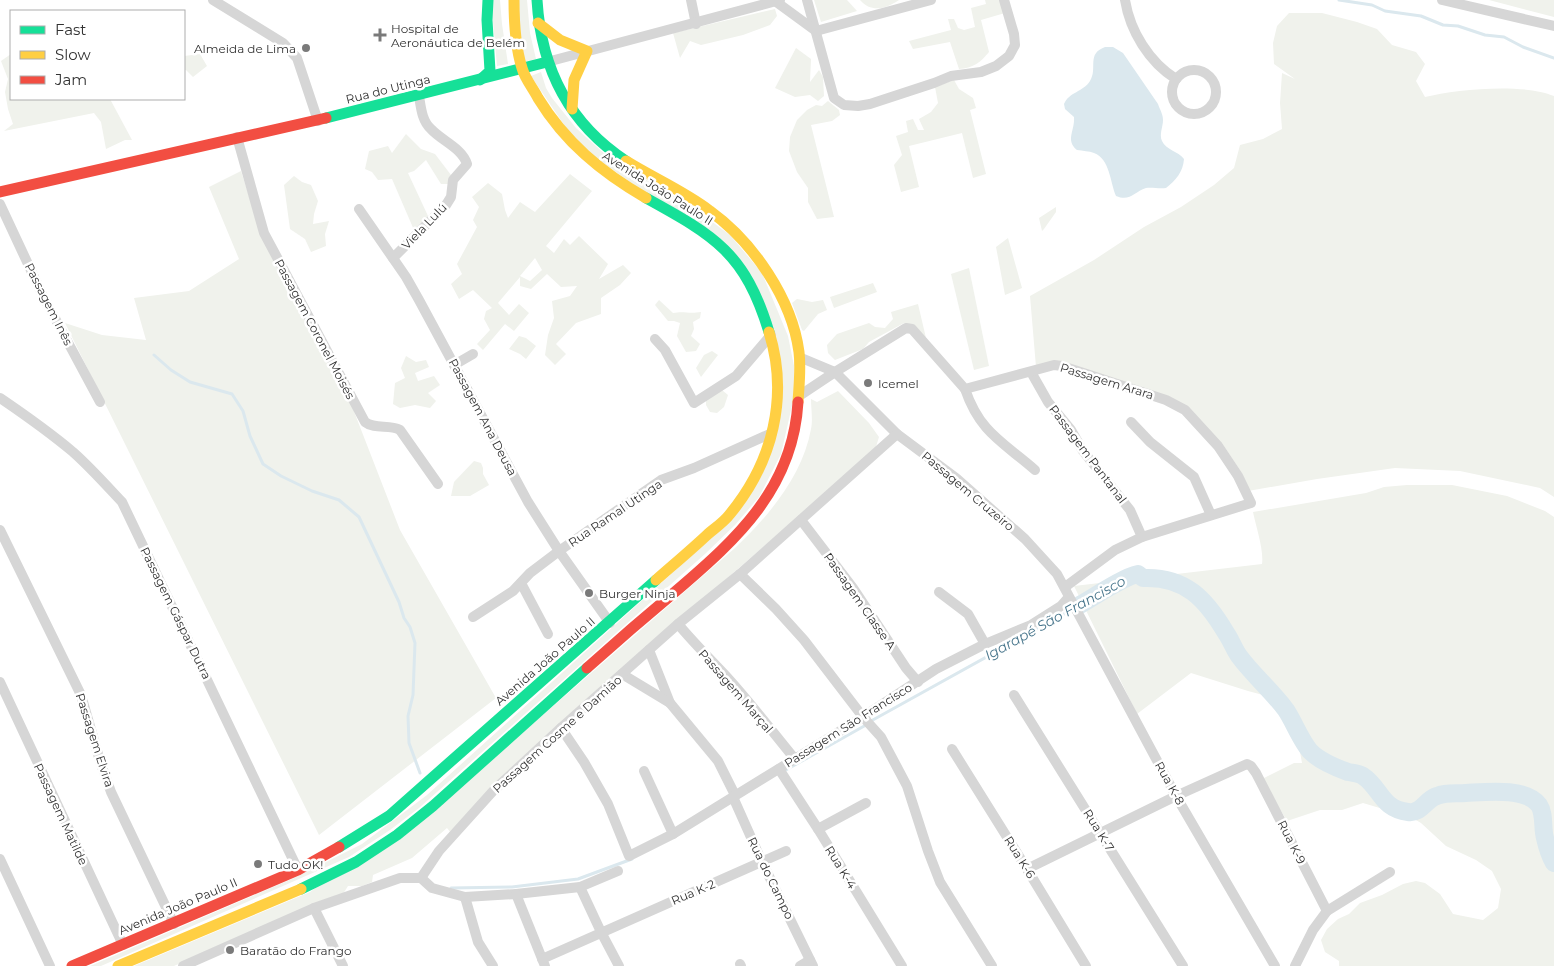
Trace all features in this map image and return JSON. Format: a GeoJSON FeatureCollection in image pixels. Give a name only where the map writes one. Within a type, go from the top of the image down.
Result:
{"type":"FeatureCollection","features":[{"type":"Feature","properties":{"kind":"main road"},"geometry":{"type":"LineString","coordinates":[[480,80],[488,75],[490,71],[488,0]]}},
{"type":"Feature","properties":{"kind":"main road","name":"Avenida João Paulo II"},"geometry":{"type":"LineString","coordinates":[[72,966],[298,870],[389,816],[610,623],[729,514],[754,478],[770,442],[776,416],[779,389],[776,356],[771,336],[763,310],[752,286],[730,254],[696,226],[621,183],[591,163],[555,123],[542,105],[522,68],[514,22],[514,0]]}},
{"type":"Feature","properties":{"kind":"main road","name":"Avenida João Paulo II"},"geometry":{"type":"LineString","coordinates":[[118,966],[315,883],[370,854],[403,831],[522,723],[708,563],[750,522],[769,496],[784,465],[794,438],[799,396],[799,357],[789,318],[777,288],[762,263],[745,242],[702,205],[621,158],[591,132],[572,109],[556,85],[547,62],[538,23],[537,0]]}},
{"type":"Feature","properties":{"kind":"main road"},"geometry":{"type":"LineString","coordinates":[[538,23],[549,33],[567,44],[587,51],[574,80],[572,109]]}},
{"type":"Feature","properties":{"kind":"main road"},"geometry":{"type":"LineString","coordinates":[[490,60],[498,71],[503,73]]}},
{"type":"Feature","properties":{"kind":"main road","name":"Rua do Utinga"},"geometry":{"type":"LineString","coordinates":[[0,192],[237,137],[318,121],[547,62]]}},
{"type":"Feature","properties":{"kind":"street"},"geometry":{"type":"LineString","coordinates":[[213,0],[283,43],[297,58],[318,121]]}},
{"type":"Feature","properties":{"kind":"street"},"geometry":{"type":"LineString","coordinates":[[691,0],[696,24]]}},
{"type":"Feature","properties":{"kind":"street"},"geometry":{"type":"LineString","coordinates":[[807,0],[834,98],[844,105],[858,106],[870,104],[951,76],[981,72],[1005,60],[1013,51],[1014,34],[1004,0]]}},
{"type":"Feature","properties":{"kind":"street"},"geometry":{"type":"LineString","coordinates":[[816,31],[909,3],[931,0]]}},
{"type":"Feature","properties":{"kind":"street"},"geometry":{"type":"LineString","coordinates":[[1124,0],[1133,30],[1140,41],[1167,74],[1176,79]]}},
{"type":"Feature","properties":{"kind":"street"},"geometry":{"type":"LineString","coordinates":[[1442,0],[1554,26]]}},
{"type":"Feature","properties":{"kind":"street"},"geometry":{"type":"LineString","coordinates":[[778,1],[816,31]]}},
{"type":"Feature","properties":{"kind":"street","name":"Rua do Utinga"},"geometry":{"type":"LineString","coordinates":[[547,62],[778,1]]}},
{"type":"Feature","properties":{"kind":"street"},"geometry":{"type":"LineString","coordinates":[[1188,71],[1202,72],[1209,76],[1216,88],[1213,103],[1202,112],[1188,113],[1182,110],[1176,106],[1172,92],[1176,79],[1188,71]]}},
{"type":"Feature","properties":{"kind":"street","name":"Viela Lulú"},"geometry":{"type":"LineString","coordinates":[[393,258],[446,205],[451,197],[453,180],[467,164],[465,159],[453,147],[431,130],[423,117],[419,96]]}},
{"type":"Feature","properties":{"kind":"street","name":"Passagem Coronel Moisés"},"geometry":{"type":"LineString","coordinates":[[237,137],[264,233],[365,422],[372,426],[395,427],[400,430],[438,484]]}},
{"type":"Feature","properties":{"kind":"street","name":"Passagem Inês"},"geometry":{"type":"LineString","coordinates":[[0,204],[42,294],[100,402]]}},
{"type":"Feature","properties":{"kind":"street","name":"Passagem Ana Deusa"},"geometry":{"type":"LineString","coordinates":[[359,209],[419,300],[528,502],[559,551],[610,623]]}},
{"type":"Feature","properties":{"kind":"street"},"geometry":{"type":"LineString","coordinates":[[799,396],[902,330],[912,329],[965,389],[971,406],[989,432],[1036,470]]}},
{"type":"Feature","properties":{"kind":"street"},"geometry":{"type":"LineString","coordinates":[[655,340],[665,350],[694,404],[736,376],[771,336]]}},
{"type":"Feature","properties":{"kind":"street"},"geometry":{"type":"LineString","coordinates":[[454,365],[473,354]]}},
{"type":"Feature","properties":{"kind":"street"},"geometry":{"type":"LineString","coordinates":[[799,357],[835,372]]}},
{"type":"Feature","properties":{"kind":"street","name":"Passagem Arara"},"geometry":{"type":"LineString","coordinates":[[965,389],[1054,365],[1166,400],[1180,407],[1194,418],[1218,446],[1238,476],[1250,503],[1211,514]]}},
{"type":"Feature","properties":{"kind":"street","name":"Passagem Cruzeiro"},"geometry":{"type":"LineString","coordinates":[[835,372],[897,434],[956,478],[1019,534],[1045,560],[1065,587],[1072,604]]}},
{"type":"Feature","properties":{"kind":"street","name":"Passagem Pantanal"},"geometry":{"type":"LineString","coordinates":[[1031,372],[1048,402],[1071,430],[1083,451],[1130,510],[1142,537]]}},
{"type":"Feature","properties":{"kind":"street","name":"Passagem Gáspar Dutra"},"geometry":{"type":"LineString","coordinates":[[0,398],[74,453],[122,502],[298,870]]}},
{"type":"Feature","properties":{"kind":"street"},"geometry":{"type":"LineString","coordinates":[[1065,587],[1116,550],[1142,537],[1211,514],[1194,477],[1150,442],[1130,422]]}},
{"type":"Feature","properties":{"kind":"street","name":"Rua Ramal Utinga"},"geometry":{"type":"LineString","coordinates":[[473,618],[513,591],[559,551],[662,480],[694,468],[772,433]]}},
{"type":"Feature","properties":{"kind":"street","name":"Passagem Cosme e Damião"},"geometry":{"type":"LineString","coordinates":[[421,878],[439,852],[494,790],[678,624],[740,574],[897,434]]}},
{"type":"Feature","properties":{"kind":"street","name":"Passagem Classe A"},"geometry":{"type":"LineString","coordinates":[[802,520],[853,588],[906,668],[918,682]]}},
{"type":"Feature","properties":{"kind":"street","name":"Passagem Elvira"},"geometry":{"type":"LineString","coordinates":[[0,530],[82,695],[100,761],[111,792],[174,924]]}},
{"type":"Feature","properties":{"kind":"street"},"geometry":{"type":"LineString","coordinates":[[740,574],[804,640],[886,746],[907,786],[940,882],[992,966]]}},
{"type":"Feature","properties":{"kind":"street"},"geometry":{"type":"LineString","coordinates":[[521,583],[548,634]]}},
{"type":"Feature","properties":{"kind":"street"},"geometry":{"type":"LineString","coordinates":[[939,592],[968,614],[985,644]]}},
{"type":"Feature","properties":{"kind":"street","name":"Passagem São Francisco"},"geometry":{"type":"LineString","coordinates":[[561,728],[584,762],[608,804],[629,856],[673,834],[781,772],[794,758],[867,720],[936,669],[985,644],[1031,625],[1061,606],[1072,604]]}},
{"type":"Feature","properties":{"kind":"street","name":"Rua K-8"},"geometry":{"type":"LineString","coordinates":[[1072,604],[1176,796],[1275,966]]}},
{"type":"Feature","properties":{"kind":"street","name":"Passagem Marçal"},"geometry":{"type":"LineString","coordinates":[[678,624],[698,648],[746,698],[794,758]]}},
{"type":"Feature","properties":{"kind":"street","name":"Rua do Campo"},"geometry":{"type":"LineString","coordinates":[[649,650],[670,703],[718,761],[762,862],[812,963]]}},
{"type":"Feature","properties":{"kind":"street","name":"Rua do Campo"},"geometry":{"type":"LineString","coordinates":[[622,674],[670,703]]}},
{"type":"Feature","properties":{"kind":"street","name":"Passagem Matilde"},"geometry":{"type":"LineString","coordinates":[[0,682],[122,945]]}},
{"type":"Feature","properties":{"kind":"street","name":"Rua K-7"},"geometry":{"type":"LineString","coordinates":[[1014,695],[1183,966]]}},
{"type":"Feature","properties":{"kind":"street","name":"Rua K-6"},"geometry":{"type":"LineString","coordinates":[[952,749],[1086,966]]}},
{"type":"Feature","properties":{"kind":"street","name":"Rua K-9"},"geometry":{"type":"LineString","coordinates":[[1176,796],[1242,765],[1247,764],[1251,766],[1328,911]]}},
{"type":"Feature","properties":{"kind":"street"},"geometry":{"type":"LineString","coordinates":[[644,771],[673,834]]}},
{"type":"Feature","properties":{"kind":"street","name":"Rua K-4"},"geometry":{"type":"LineString","coordinates":[[781,772],[902,966]]}},
{"type":"Feature","properties":{"kind":"street"},"geometry":{"type":"LineString","coordinates":[[1027,869],[1176,796]]}},
{"type":"Feature","properties":{"kind":"street"},"geometry":{"type":"LineString","coordinates":[[818,829],[866,803]]}},
{"type":"Feature","properties":{"kind":"street","name":"Rua K-2"},"geometry":{"type":"LineString","coordinates":[[543,962],[601,932],[786,852]]}},
{"type":"Feature","properties":{"kind":"street"},"geometry":{"type":"LineString","coordinates":[[0,859],[50,966]]}},
{"type":"Feature","properties":{"kind":"street"},"geometry":{"type":"LineString","coordinates":[[185,966],[314,908],[400,878],[421,878],[432,888],[465,897],[580,888],[618,871]]}},
{"type":"Feature","properties":{"kind":"street"},"geometry":{"type":"LineString","coordinates":[[1295,966],[1313,930],[1328,911],[1390,872]]}},
{"type":"Feature","properties":{"kind":"street"},"geometry":{"type":"LineString","coordinates":[[580,888],[619,966]]}},
{"type":"Feature","properties":{"kind":"street"},"geometry":{"type":"LineString","coordinates":[[516,894],[543,962]]}},
{"type":"Feature","properties":{"kind":"street"},"geometry":{"type":"LineString","coordinates":[[465,897],[478,942],[493,966]]}},
{"type":"Feature","properties":{"kind":"street"},"geometry":{"type":"LineString","coordinates":[[314,908],[343,966]]}},
{"type":"Feature","properties":{"kind":"street"},"geometry":{"type":"LineString","coordinates":[[800,966],[812,963]]}},
{"type":"Feature","properties":{"kind":"shaded area"},"geometry":{"type":"Polygon","coordinates":[[[491,0],[500,0],[508,64],[497,66],[491,0]]]}},
{"type":"Feature","properties":{"kind":"shaded area"},"geometry":{"type":"Polygon","coordinates":[[[517,0],[527,0],[530,33],[536,59],[523,62],[517,0]]]}},
{"type":"Feature","properties":{"kind":"shaded area"},"geometry":{"type":"Polygon","coordinates":[[[814,0],[847,0],[857,11],[821,22],[814,0]]]}},
{"type":"Feature","properties":{"kind":"shaded area"},"geometry":{"type":"Polygon","coordinates":[[[860,0],[899,0],[889,6],[874,8],[869,7],[860,0]]]}},
{"type":"Feature","properties":{"kind":"shaded area"},"geometry":{"type":"Polygon","coordinates":[[[985,0],[1001,0],[1005,13],[981,20],[989,52],[976,64],[959,69],[950,42],[913,49],[909,41],[951,30],[948,19],[954,19],[958,28],[964,30],[975,27],[971,8],[986,4],[985,0]]]}},
{"type":"Feature","properties":{"kind":"shaded area"},"geometry":{"type":"Polygon","coordinates":[[[1489,0],[1554,0],[1554,17],[1489,0]]]}},
{"type":"Feature","properties":{"kind":"shaded area"},"geometry":{"type":"Polygon","coordinates":[[[775,9],[777,16],[770,25],[743,35],[701,45],[690,41],[680,58],[673,33],[775,9]]]}},
{"type":"Feature","properties":{"kind":"shaded area"},"geometry":{"type":"Polygon","coordinates":[[[1289,13],[1322,13],[1357,22],[1377,29],[1392,45],[1416,52],[1425,64],[1416,81],[1425,97],[1472,90],[1508,88],[1541,92],[1554,96],[1554,497],[1540,488],[1460,471],[1395,468],[1248,491],[1180,406],[1064,363],[1036,367],[1030,296],[1094,260],[1214,185],[1234,168],[1240,145],[1263,139],[1282,129],[1280,103],[1282,73],[1295,79],[1274,64],[1273,43],[1277,26],[1289,13]]]}},
{"type":"Feature","properties":{"kind":"shaded area"},"geometry":{"type":"Polygon","coordinates":[[[1105,47],[1113,47],[1123,53],[1158,104],[1163,118],[1162,141],[1184,159],[1178,175],[1166,188],[1146,188],[1125,198],[1116,196],[1109,172],[1103,160],[1094,153],[1077,150],[1073,146],[1071,135],[1074,117],[1065,109],[1064,104],[1069,97],[1084,88],[1090,81],[1094,57],[1099,50],[1105,47]]]}},
{"type":"Feature","properties":{"kind":"shaded area"},"geometry":{"type":"Polygon","coordinates":[[[796,48],[811,59],[810,82],[819,70],[823,77],[824,96],[818,101],[810,95],[795,97],[775,88],[796,48]]]}},
{"type":"Feature","properties":{"kind":"shaded area"},"geometry":{"type":"Polygon","coordinates":[[[200,54],[207,66],[193,77],[185,70],[185,56],[200,54]]]}},
{"type":"Feature","properties":{"kind":"shaded area"},"geometry":{"type":"Polygon","coordinates":[[[10,55],[10,100],[111,100],[132,140],[125,140],[106,149],[101,122],[94,113],[4,131],[13,124],[5,92],[8,79],[1,61],[10,55]]]}},
{"type":"Feature","properties":{"kind":"shaded area"},"geometry":{"type":"Polygon","coordinates":[[[541,72],[546,88],[552,98],[576,128],[608,157],[692,207],[730,235],[762,273],[788,336],[794,366],[794,397],[781,454],[759,497],[735,525],[705,554],[419,808],[390,830],[349,857],[101,966],[90,966],[292,879],[362,844],[427,795],[732,519],[782,409],[752,276],[641,190],[577,144],[531,76],[541,72]]]}},
{"type":"Feature","properties":{"kind":"shaded area"},"geometry":{"type":"Polygon","coordinates":[[[954,80],[959,89],[973,98],[976,108],[970,110],[986,174],[973,178],[962,133],[909,146],[919,187],[901,192],[894,165],[902,155],[896,136],[908,132],[906,121],[913,119],[918,130],[924,130],[919,119],[931,112],[938,103],[935,87],[954,80]]]}},
{"type":"Feature","properties":{"kind":"shaded area"},"geometry":{"type":"Polygon","coordinates":[[[828,101],[839,110],[840,115],[832,121],[811,125],[834,217],[817,219],[808,202],[808,188],[797,172],[789,151],[790,137],[797,120],[807,110],[816,105],[822,106],[828,101]]]}},
{"type":"Feature","properties":{"kind":"shaded area"},"geometry":{"type":"Polygon","coordinates":[[[406,134],[421,149],[435,154],[451,175],[448,184],[441,184],[426,160],[414,171],[408,173],[428,216],[414,230],[392,179],[378,180],[372,172],[365,169],[369,151],[388,146],[392,153],[406,134]]]}},
{"type":"Feature","properties":{"kind":"shaded area"},"geometry":{"type":"Polygon","coordinates":[[[241,171],[262,237],[348,396],[400,530],[496,698],[319,835],[65,323],[102,335],[146,340],[134,298],[189,291],[239,259],[209,187],[241,171]]]}},
{"type":"Feature","properties":{"kind":"shaded area"},"geometry":{"type":"Polygon","coordinates":[[[570,174],[592,191],[546,246],[554,253],[564,239],[570,245],[579,236],[608,264],[599,279],[623,265],[631,273],[620,285],[601,298],[601,314],[576,323],[556,344],[566,354],[555,365],[545,355],[548,335],[554,318],[552,301],[570,296],[577,286],[561,287],[547,274],[531,289],[520,286],[520,277],[498,303],[509,315],[519,304],[529,313],[514,331],[505,324],[483,350],[477,344],[490,330],[484,319],[486,311],[492,308],[473,290],[459,299],[451,284],[462,274],[457,264],[477,227],[473,220],[479,207],[472,197],[488,183],[502,194],[508,218],[520,202],[535,212],[570,174]],[[535,258],[520,276],[530,281],[542,270],[535,258]]]}},
{"type":"Feature","properties":{"kind":"shaded area"},"geometry":{"type":"Polygon","coordinates":[[[294,176],[302,182],[311,185],[318,201],[313,224],[329,221],[325,234],[326,246],[311,252],[305,239],[290,229],[284,185],[294,176]]]}},
{"type":"Feature","properties":{"kind":"shaded area"},"geometry":{"type":"Polygon","coordinates":[[[1056,207],[1056,212],[1042,231],[1039,218],[1056,207]]]}},
{"type":"Feature","properties":{"kind":"shaded area"},"geometry":{"type":"Polygon","coordinates":[[[1008,238],[1022,288],[1005,295],[996,247],[1008,238]]]}},
{"type":"Feature","properties":{"kind":"shaded area"},"geometry":{"type":"Polygon","coordinates":[[[969,268],[989,366],[974,370],[951,274],[969,268]]]}},
{"type":"Feature","properties":{"kind":"shaded area"},"geometry":{"type":"Polygon","coordinates":[[[873,283],[877,292],[834,308],[830,297],[873,283]]]}},
{"type":"Feature","properties":{"kind":"shaded area"},"geometry":{"type":"Polygon","coordinates":[[[797,299],[812,302],[823,300],[827,310],[818,314],[804,331],[792,303],[797,299]]]}},
{"type":"Feature","properties":{"kind":"shaded area"},"geometry":{"type":"Polygon","coordinates":[[[659,300],[673,313],[701,312],[700,318],[693,322],[694,329],[691,336],[700,344],[696,351],[686,352],[677,336],[680,323],[668,321],[655,305],[659,300]]]}},
{"type":"Feature","properties":{"kind":"shaded area"},"geometry":{"type":"Polygon","coordinates":[[[918,304],[926,338],[904,323],[869,342],[863,349],[835,360],[828,353],[827,345],[837,334],[869,323],[875,327],[885,328],[893,319],[891,312],[918,304]]]}},
{"type":"Feature","properties":{"kind":"shaded area"},"geometry":{"type":"Polygon","coordinates":[[[519,336],[526,338],[536,346],[526,359],[509,349],[519,336]]]}},
{"type":"Feature","properties":{"kind":"shaded area"},"geometry":{"type":"Polygon","coordinates":[[[712,351],[718,355],[701,377],[696,368],[704,355],[712,351]]]}},
{"type":"Feature","properties":{"kind":"shaded area"},"geometry":{"type":"Polygon","coordinates":[[[406,356],[416,362],[426,360],[429,367],[415,373],[418,381],[434,376],[440,385],[428,393],[436,401],[430,408],[415,405],[400,408],[393,404],[395,383],[405,378],[401,368],[406,356]]]}},
{"type":"Feature","properties":{"kind":"shaded area"},"geometry":{"type":"Polygon","coordinates":[[[722,390],[728,395],[724,407],[717,413],[710,412],[706,405],[706,398],[722,390]]]}},
{"type":"Feature","properties":{"kind":"shaded area"},"geometry":{"type":"Polygon","coordinates":[[[838,391],[869,423],[879,437],[875,450],[695,606],[451,833],[447,828],[412,858],[373,875],[372,882],[362,886],[348,886],[343,894],[313,905],[174,966],[134,966],[310,892],[476,773],[735,548],[760,523],[792,479],[807,446],[812,418],[811,399],[817,402],[838,391]]]}},
{"type":"Feature","properties":{"kind":"shaded area"},"geometry":{"type":"Polygon","coordinates":[[[474,461],[481,463],[483,474],[489,485],[470,496],[451,496],[454,482],[474,461]]]}},
{"type":"Feature","properties":{"kind":"shaded area"},"geometry":{"type":"Polygon","coordinates":[[[1452,485],[1507,496],[1545,511],[1554,517],[1554,966],[1339,966],[1339,961],[1325,952],[1321,940],[1327,929],[1338,919],[1349,914],[1360,903],[1382,895],[1403,884],[1416,881],[1425,883],[1440,894],[1453,914],[1483,920],[1498,908],[1501,889],[1492,871],[1476,860],[1446,846],[1421,823],[1409,816],[1397,816],[1383,809],[1363,803],[1342,810],[1320,810],[1287,821],[1262,779],[1294,763],[1302,763],[1296,730],[1290,714],[1272,691],[1263,695],[1191,673],[1137,714],[1074,586],[1262,564],[1261,545],[1253,512],[1366,493],[1384,487],[1452,485]]]}},
{"type":"Feature","properties":{"kind":"waterway"},"geometry":{"type":"LineString","coordinates":[[1339,0],[1372,5],[1385,11],[1421,16],[1443,25],[1458,26],[1485,35],[1504,37],[1523,47],[1554,58]]}},
{"type":"Feature","properties":{"kind":"waterway","name":"Igarapé São Francisco"},"geometry":{"type":"LineString","coordinates":[[154,355],[171,370],[190,382],[232,394],[243,411],[250,436],[263,464],[281,476],[312,491],[339,500],[359,517],[399,602],[415,643],[413,695],[408,716],[409,743],[420,773]]}},
{"type":"Feature","properties":{"kind":"waterway","name":"Igarapé São Francisco"},"geometry":{"type":"LineString","coordinates":[[1078,606],[1117,583],[1138,574],[1143,578],[1158,578],[1182,586],[1193,592],[1210,610],[1239,656],[1286,710],[1304,743],[1315,755],[1348,772],[1363,776],[1392,807],[1408,812],[1416,811],[1433,798],[1444,794],[1505,792],[1525,795],[1533,799],[1541,809],[1544,834],[1554,863]]}},
{"type":"Feature","properties":{"kind":"waterway","name":"Igarapé São Francisco"},"geometry":{"type":"LineString","coordinates":[[871,721],[1073,609]]}},
{"type":"Feature","properties":{"kind":"waterway","name":"Igarapé São Francisco"},"geometry":{"type":"LineString","coordinates":[[784,771],[866,725]]}},
{"type":"Feature","properties":{"kind":"waterway","name":"Igarapé São Francisco"},"geometry":{"type":"LineString","coordinates":[[451,888],[512,887],[578,879],[632,859]]}},
{"type":"Feature","properties":{"kind":"traffic: fast"},"geometry":{"type":"LineString","coordinates":[[480,80],[490,71],[487,20],[488,0]]}},
{"type":"Feature","properties":{"kind":"traffic: fast"},"geometry":{"type":"LineString","coordinates":[[537,0],[544,48],[561,91],[573,111],[588,129],[626,161]]}},
{"type":"Feature","properties":{"kind":"traffic: fast"},"geometry":{"type":"LineString","coordinates":[[326,118],[547,62]]}},
{"type":"Feature","properties":{"kind":"traffic: fast"},"geometry":{"type":"LineString","coordinates":[[646,198],[709,236],[738,265],[760,305],[769,332]]}},
{"type":"Feature","properties":{"kind":"traffic: fast"},"geometry":{"type":"LineString","coordinates":[[339,847],[389,816],[656,580]]}},
{"type":"Feature","properties":{"kind":"traffic: fast"},"geometry":{"type":"LineString","coordinates":[[301,889],[356,862],[397,835],[433,806],[587,668]]}},
{"type":"Feature","properties":{"kind":"traffic: slow"},"geometry":{"type":"LineString","coordinates":[[514,0],[515,34],[522,68],[538,98],[560,129],[585,155],[614,178],[646,198]]}},
{"type":"Feature","properties":{"kind":"traffic: slow"},"geometry":{"type":"LineString","coordinates":[[538,23],[560,40],[587,51],[574,80],[572,109]]}},
{"type":"Feature","properties":{"kind":"traffic: slow"},"geometry":{"type":"LineString","coordinates":[[626,161],[690,197],[710,211],[741,239],[768,273],[779,292],[795,332],[800,358],[798,402]]}},
{"type":"Feature","properties":{"kind":"traffic: slow"},"geometry":{"type":"LineString","coordinates":[[656,580],[728,517],[745,494],[757,473],[767,450],[777,404],[775,356],[769,332]]}},
{"type":"Feature","properties":{"kind":"traffic: slow"},"geometry":{"type":"LineString","coordinates":[[118,966],[301,889]]}},
{"type":"Feature","properties":{"kind":"traffic: jam"},"geometry":{"type":"LineString","coordinates":[[0,192],[326,118]]}},
{"type":"Feature","properties":{"kind":"traffic: jam"},"geometry":{"type":"LineString","coordinates":[[587,668],[699,571],[741,531],[774,486],[786,460],[794,433],[798,402]]}},
{"type":"Feature","properties":{"kind":"traffic: jam"},"geometry":{"type":"LineString","coordinates":[[72,966],[298,870],[339,847]]}},
{"type":"Feature","properties":{"kind":"place","name":"Hospital de Aeronáutica de Belém"},"geometry":{"type":"Point","coordinates":[380,35]}},
{"type":"Feature","properties":{"kind":"place","name":"Almeida de Lima"},"geometry":{"type":"Point","coordinates":[306,48]}},
{"type":"Feature","properties":{"kind":"place","name":"Icemel"},"geometry":{"type":"Point","coordinates":[868,383]}},
{"type":"Feature","properties":{"kind":"place","name":"Burger Ninja"},"geometry":{"type":"Point","coordinates":[589,593]}},
{"type":"Feature","properties":{"kind":"place","name":"Tudo OK!"},"geometry":{"type":"Point","coordinates":[258,864]}},
{"type":"Feature","properties":{"kind":"place","name":"Baratão do Frango"},"geometry":{"type":"Point","coordinates":[230,950]}}]}
